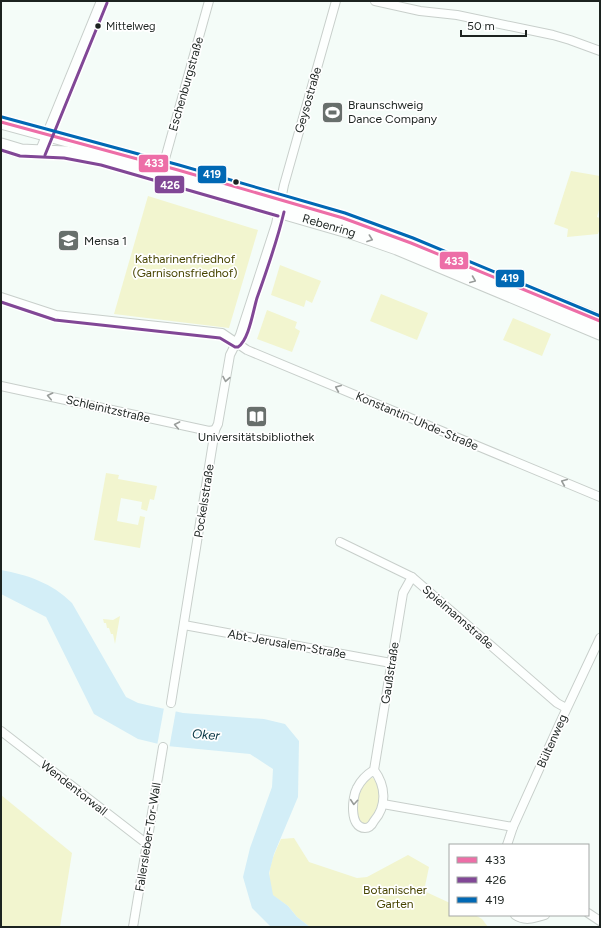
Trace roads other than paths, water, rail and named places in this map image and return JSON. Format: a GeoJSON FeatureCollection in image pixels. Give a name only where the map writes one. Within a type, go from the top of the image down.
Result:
{"type":"FeatureCollection","features":[{"type":"Feature","properties":{"kind":"main road","name":"Rebenring"},"geometry":{"type":"LineString","coordinates":[[1,122],[163,166],[280,205],[396,248],[600,333]]}},
{"type":"Feature","properties":{"kind":"main road","name":"Rebenring"},"geometry":{"type":"LineString","coordinates":[[1,145],[21,151],[72,154],[102,160],[280,205],[343,218],[373,228],[600,321]]}},
{"type":"Feature","properties":{"kind":"street"},"geometry":{"type":"LineString","coordinates":[[40,152],[102,1]]}},
{"type":"Feature","properties":{"kind":"street","name":"Eschenburgstraße"},"geometry":{"type":"LineString","coordinates":[[163,166],[210,1]]}},
{"type":"Feature","properties":{"kind":"street","name":"Geysostraße"},"geometry":{"type":"LineString","coordinates":[[280,205],[284,185],[336,1]]}},
{"type":"Feature","properties":{"kind":"street"},"geometry":{"type":"LineString","coordinates":[[375,1],[420,11],[457,15],[546,34],[570,40],[600,51]]}},
{"type":"Feature","properties":{"kind":"street","name":"Pockelsstraße"},"geometry":{"type":"LineString","coordinates":[[171,703],[215,430],[218,424],[230,355],[240,335],[254,293],[276,224],[280,205]]}},
{"type":"Feature","properties":{"kind":"street","name":"Konstantin-Uhde-Straße"},"geometry":{"type":"LineString","coordinates":[[1,297],[56,315],[222,333],[247,350],[600,497]]}},
{"type":"Feature","properties":{"kind":"street","name":"Schleinitzstraße"},"geometry":{"type":"LineString","coordinates":[[1,386],[170,424],[209,431],[215,430]]}},
{"type":"Feature","properties":{"kind":"street","name":"Spielmannstraße"},"geometry":{"type":"LineString","coordinates":[[340,542],[412,577],[558,703],[566,708]]}},
{"type":"Feature","properties":{"kind":"street","name":"Gaußstraße"},"geometry":{"type":"LineString","coordinates":[[374,770],[403,593],[412,577]]}},
{"type":"Feature","properties":{"kind":"street","name":"Abt-Jerusalem-Straße"},"geometry":{"type":"LineString","coordinates":[[184,625],[391,663]]}},
{"type":"Feature","properties":{"kind":"street","name":"Bültenweg"},"geometry":{"type":"LineString","coordinates":[[507,844],[513,827],[566,708],[598,647],[600,638]]}},
{"type":"Feature","properties":{"kind":"street","name":"Wendentorwall"},"geometry":{"type":"LineString","coordinates":[[1,731],[147,844]]}},
{"type":"Feature","properties":{"kind":"street","name":"Fallersleber-Tor-Wall"},"geometry":{"type":"LineString","coordinates":[[133,927],[163,747]]}},
{"type":"Feature","properties":{"kind":"street"},"geometry":{"type":"LineString","coordinates":[[374,770],[383,788],[383,804],[371,826],[365,828],[357,823],[353,807],[356,789],[364,778],[374,770]]}},
{"type":"Feature","properties":{"kind":"street"},"geometry":{"type":"LineString","coordinates":[[383,804],[513,827]]}},
{"type":"Feature","properties":{"kind":"street"},"geometry":{"type":"LineString","coordinates":[[589,913],[600,921]]}},
{"type":"Feature","properties":{"kind":"street"},"geometry":{"type":"LineString","coordinates":[[517,916],[524,919],[540,916]]}},
{"type":"Feature","properties":{"kind":"water","name":"Oker"},"geometry":{"type":"Polygon","coordinates":[[[1,570],[21,574],[48,585],[72,603],[126,697],[138,703],[183,713],[264,719],[285,724],[299,741],[298,797],[274,854],[269,873],[273,895],[288,906],[297,917],[310,927],[271,927],[252,908],[243,877],[250,848],[272,787],[273,769],[250,754],[167,746],[138,739],[94,714],[46,617],[1,594],[1,570]]]}},
{"type":"Feature","properties":{"kind":"place","name":"Mittelweg"},"geometry":{"type":"Point","coordinates":[98,26]}},
{"type":"Feature","properties":{"kind":"place","name":"Braunschweig Dance Company"},"geometry":{"type":"Point","coordinates":[332,112]}},
{"type":"Feature","properties":{"kind":"place","name":"Mensa 1"},"geometry":{"type":"Point","coordinates":[68,241]}},
{"type":"Feature","properties":{"kind":"place","name":"Universitätsbibliothek"},"geometry":{"type":"Point","coordinates":[256,416]}},
{"type":"Feature","properties":{"kind":"park label","name":"Katharinenfriedhof (Garnisonsfriedhof)"},"geometry":{"type":"Point","coordinates":[185,266]}},
{"type":"Feature","properties":{"kind":"park label","name":"Botanischer Garten"},"geometry":{"type":"Point","coordinates":[395,897]}}]}
